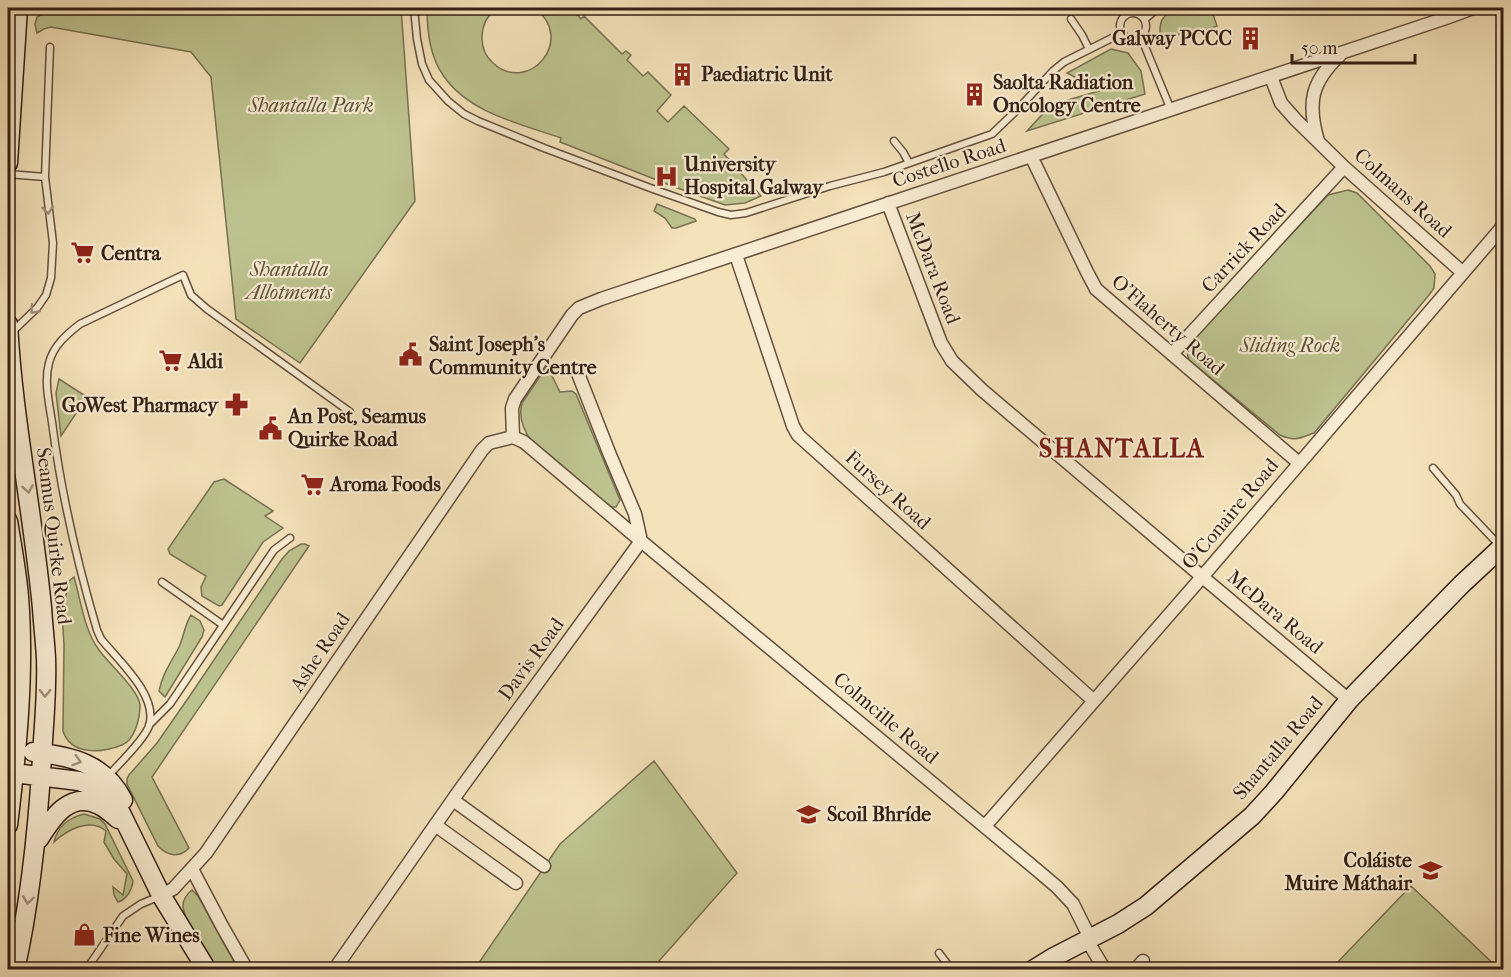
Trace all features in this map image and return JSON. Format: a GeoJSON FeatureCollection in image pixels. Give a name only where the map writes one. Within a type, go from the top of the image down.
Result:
{"type":"FeatureCollection","features":[{"type":"Feature","properties":{"kind":"main road"},"geometry":{"type":"LineString","coordinates":[[8,163],[18,8]]}},
{"type":"Feature","properties":{"kind":"main road","name":"Seamus Quirke Road"},"geometry":{"type":"LineString","coordinates":[[8,324],[15,411],[39,575],[46,657],[42,776],[36,842],[23,934],[15,969]]}},
{"type":"Feature","properties":{"kind":"main road"},"geometry":{"type":"LineString","coordinates":[[8,521],[20,609],[20,698],[8,825]]}},
{"type":"Feature","properties":{"kind":"main road","name":"Shantalla Road"},"geometry":{"type":"LineString","coordinates":[[1033,969],[1118,924],[1146,906],[1252,816],[1349,700],[1502,546]]}},
{"type":"Feature","properties":{"kind":"main road"},"geometry":{"type":"LineString","coordinates":[[16,751],[43,753],[82,761],[92,767],[97,789]]}},
{"type":"Feature","properties":{"kind":"main road"},"geometry":{"type":"LineString","coordinates":[[14,773],[79,781],[97,789],[116,803],[161,896],[207,969]]}},
{"type":"Feature","properties":{"kind":"main road"},"geometry":{"type":"LineString","coordinates":[[36,842],[53,816],[97,789]]}},
{"type":"Feature","properties":{"kind":"street","name":"Costello Road"},"geometry":{"type":"LineString","coordinates":[[513,437],[512,408],[515,399],[566,322],[579,308],[1473,8]]}},
{"type":"Feature","properties":{"kind":"street"},"geometry":{"type":"LineString","coordinates":[[1318,141],[1312,103],[1317,82],[1343,52]]}},
{"type":"Feature","properties":{"kind":"street","name":"Colmans Road"},"geometry":{"type":"LineString","coordinates":[[1271,76],[1281,103],[1296,120],[1344,167],[1462,272]]}},
{"type":"Feature","properties":{"kind":"street","name":"O'Flaherty Road"},"geometry":{"type":"LineString","coordinates":[[1031,156],[1096,289],[1299,463]]}},
{"type":"Feature","properties":{"kind":"street","name":"Carrick Road"},"geometry":{"type":"LineString","coordinates":[[1172,354],[1344,167]]}},
{"type":"Feature","properties":{"kind":"street","name":"McDara Road"},"geometry":{"type":"LineString","coordinates":[[888,203],[941,343],[952,361],[982,390],[1349,700]]}},
{"type":"Feature","properties":{"kind":"street","name":"O'Conaire Road"},"geometry":{"type":"LineString","coordinates":[[985,826],[1202,577],[1503,225]]}},
{"type":"Feature","properties":{"kind":"street","name":"Fursey Road"},"geometry":{"type":"LineString","coordinates":[[736,255],[798,435],[1094,701]]}},
{"type":"Feature","properties":{"kind":"street"},"geometry":{"type":"LineString","coordinates":[[577,371],[635,514],[641,541]]}},
{"type":"Feature","properties":{"kind":"street","name":"Colmcille Road"},"geometry":{"type":"LineString","coordinates":[[513,437],[524,442],[1057,887],[1073,904],[1088,939],[1105,969]]}},
{"type":"Feature","properties":{"kind":"street","name":"Ashe Road"},"geometry":{"type":"LineString","coordinates":[[161,896],[172,890],[206,853],[482,450],[489,443],[513,437]]}},
{"type":"Feature","properties":{"kind":"street","name":"Davis Road"},"geometry":{"type":"LineString","coordinates":[[334,969],[435,825],[641,541]]}},
{"type":"Feature","properties":{"kind":"street"},"geometry":{"type":"LineString","coordinates":[[453,800],[544,866]]}},
{"type":"Feature","properties":{"kind":"street"},"geometry":{"type":"LineString","coordinates":[[435,825],[516,883]]}},
{"type":"Feature","properties":{"kind":"street"},"geometry":{"type":"LineString","coordinates":[[192,868],[247,969]]}},
{"type":"Feature","properties":{"kind":"lane"},"geometry":{"type":"LineString","coordinates":[[414,8],[422,64],[429,80],[464,114],[544,148],[653,189],[731,215],[746,213],[830,186],[884,172],[992,134],[1064,62],[1122,33]]}},
{"type":"Feature","properties":{"kind":"lane"},"geometry":{"type":"LineString","coordinates":[[1145,19],[1158,8]]}},
{"type":"Feature","properties":{"kind":"lane"},"geometry":{"type":"LineString","coordinates":[[1137,13],[1145,19],[1147,27],[1141,37],[1133,40],[1122,33],[1121,20],[1128,14],[1137,13]]}},
{"type":"Feature","properties":{"kind":"lane"},"geometry":{"type":"LineString","coordinates":[[1071,19],[1089,49]]}},
{"type":"Feature","properties":{"kind":"lane"},"geometry":{"type":"LineString","coordinates":[[1141,37],[1171,110]]}},
{"type":"Feature","properties":{"kind":"lane"},"geometry":{"type":"LineString","coordinates":[[8,336],[37,308],[46,295],[51,278],[52,243],[45,177],[50,47]]}},
{"type":"Feature","properties":{"kind":"lane"},"geometry":{"type":"LineString","coordinates":[[894,141],[909,163]]}},
{"type":"Feature","properties":{"kind":"lane"},"geometry":{"type":"LineString","coordinates":[[8,174],[45,177]]}},
{"type":"Feature","properties":{"kind":"lane"},"geometry":{"type":"LineString","coordinates":[[149,725],[148,702],[143,689],[101,639],[97,630],[73,539],[56,458],[48,383],[48,365],[57,345],[80,324],[183,275],[191,295],[199,302],[350,412]]}},
{"type":"Feature","properties":{"kind":"lane"},"geometry":{"type":"LineString","coordinates":[[1433,468],[1456,495],[1460,504],[1502,546]]}},
{"type":"Feature","properties":{"kind":"lane"},"geometry":{"type":"LineString","coordinates":[[97,789],[138,743],[149,725],[170,704],[274,550],[290,538]]}},
{"type":"Feature","properties":{"kind":"lane"},"geometry":{"type":"LineString","coordinates":[[162,582],[224,625]]}},
{"type":"Feature","properties":{"kind":"lane"},"geometry":{"type":"LineString","coordinates":[[86,969],[123,916],[141,904],[161,896]]}},
{"type":"Feature","properties":{"kind":"lane"},"geometry":{"type":"LineString","coordinates":[[939,953],[952,969]]}},
{"type":"Feature","properties":{"kind":"green space","name":"Shantalla Park"},"geometry":{"type":"Polygon","coordinates":[[[44,8],[401,8],[415,201],[300,363],[236,319],[211,77],[191,52],[51,27],[37,33],[35,24],[37,17],[43,14],[44,8]]]}},
{"type":"Feature","properties":{"kind":"green space"},"geometry":{"type":"Polygon","coordinates":[[[427,8],[499,8],[484,24],[482,38],[484,49],[493,63],[507,71],[521,73],[533,68],[543,59],[549,47],[551,34],[546,20],[534,8],[563,8],[567,11],[573,10],[581,19],[584,16],[622,54],[626,51],[631,55],[627,60],[643,76],[648,72],[671,95],[657,111],[668,122],[684,106],[729,149],[724,154],[761,196],[745,203],[725,205],[560,142],[561,138],[496,116],[481,108],[454,88],[439,68],[430,43],[427,8]]]}},
{"type":"Feature","properties":{"kind":"green space"},"geometry":{"type":"Polygon","coordinates":[[[1174,8],[1211,8],[1217,26],[1188,37],[1185,32],[1160,42],[1161,22],[1174,8]]]}},
{"type":"Feature","properties":{"kind":"green space"},"geometry":{"type":"Polygon","coordinates":[[[1111,49],[1128,53],[1141,71],[1145,94],[1027,131],[1051,105],[1099,91],[1093,77],[1082,81],[1067,73],[1111,49]]]}},
{"type":"Feature","properties":{"kind":"green space","name":"Sliding Rock"},"geometry":{"type":"Polygon","coordinates":[[[1348,190],[1357,193],[1430,266],[1435,274],[1434,288],[1314,433],[1297,439],[1290,438],[1280,435],[1189,360],[1188,349],[1192,340],[1328,195],[1348,190]]]}},
{"type":"Feature","properties":{"kind":"green space"},"geometry":{"type":"Polygon","coordinates":[[[657,204],[696,221],[672,228],[665,218],[654,211],[657,204]]]}},
{"type":"Feature","properties":{"kind":"green space"},"geometry":{"type":"Polygon","coordinates":[[[547,366],[560,392],[572,391],[576,394],[620,500],[616,507],[608,505],[532,442],[526,433],[521,419],[522,403],[547,366]]]}},
{"type":"Feature","properties":{"kind":"green space"},"geometry":{"type":"Polygon","coordinates":[[[59,379],[87,397],[61,436],[56,393],[59,379]]]}},
{"type":"Feature","properties":{"kind":"green space"},"geometry":{"type":"Polygon","coordinates":[[[224,479],[273,511],[265,516],[283,528],[263,542],[222,605],[219,606],[202,596],[201,587],[206,576],[170,554],[168,549],[214,482],[224,479]]]}},
{"type":"Feature","properties":{"kind":"green space"},"geometry":{"type":"Polygon","coordinates":[[[301,544],[309,546],[152,777],[189,848],[177,855],[165,852],[158,846],[127,784],[127,779],[157,743],[282,559],[289,551],[301,544]]]}},
{"type":"Feature","properties":{"kind":"green space"},"geometry":{"type":"Polygon","coordinates":[[[74,577],[86,624],[94,642],[134,692],[140,705],[138,722],[127,742],[105,750],[80,749],[67,739],[63,731],[62,613],[69,581],[74,577]]]}},
{"type":"Feature","properties":{"kind":"green space"},"geometry":{"type":"Polygon","coordinates":[[[191,615],[200,621],[204,630],[202,637],[165,697],[159,691],[161,684],[191,615]]]}},
{"type":"Feature","properties":{"kind":"green space"},"geometry":{"type":"Polygon","coordinates":[[[654,761],[737,873],[659,961],[675,969],[474,970],[560,844],[654,761]]]}},
{"type":"Feature","properties":{"kind":"green space"},"geometry":{"type":"Polygon","coordinates":[[[84,814],[100,819],[105,824],[133,881],[128,894],[118,902],[113,887],[123,895],[127,874],[114,859],[104,842],[106,831],[100,827],[86,825],[65,833],[54,842],[58,831],[64,824],[84,814]]]}},
{"type":"Feature","properties":{"kind":"green space"},"geometry":{"type":"Polygon","coordinates":[[[1411,886],[1499,969],[1331,969],[1411,886]]]}},
{"type":"Feature","properties":{"kind":"green space"},"geometry":{"type":"Polygon","coordinates":[[[192,890],[198,896],[238,969],[218,969],[187,921],[183,906],[192,890]]]}},
{"type":"Feature","properties":{"kind":"place","name":"Galway PCCC"},"geometry":{"type":"Point","coordinates":[1250,38]}},
{"type":"Feature","properties":{"kind":"place","name":"Paediatric Unit"},"geometry":{"type":"Point","coordinates":[683,74]}},
{"type":"Feature","properties":{"kind":"place","name":"Saolta Radiation Oncology Centre"},"geometry":{"type":"Point","coordinates":[975,94]}},
{"type":"Feature","properties":{"kind":"place","name":"University Hospital Galway"},"geometry":{"type":"Point","coordinates":[666,176]}},
{"type":"Feature","properties":{"kind":"place","name":"Centra"},"geometry":{"type":"Point","coordinates":[83,253]}},
{"type":"Feature","properties":{"kind":"place","name":"Saint Joseph's Community Centre"},"geometry":{"type":"Point","coordinates":[411,355]}},
{"type":"Feature","properties":{"kind":"place","name":"Aldi"},"geometry":{"type":"Point","coordinates":[170,361]}},
{"type":"Feature","properties":{"kind":"place","name":"GoWest Pharmacy"},"geometry":{"type":"Point","coordinates":[236,405]}},
{"type":"Feature","properties":{"kind":"place","name":"An Post, Seamus Quirke Road"},"geometry":{"type":"Point","coordinates":[270,428]}},
{"type":"Feature","properties":{"kind":"place","name":"Aroma Foods"},"geometry":{"type":"Point","coordinates":[312,484]}},
{"type":"Feature","properties":{"kind":"place","name":"Scoil Bhríde"},"geometry":{"type":"Point","coordinates":[809,814]}},
{"type":"Feature","properties":{"kind":"place","name":"Coláiste Muire Máthair"},"geometry":{"type":"Point","coordinates":[1430,871]}},
{"type":"Feature","properties":{"kind":"place","name":"Fine Wines"},"geometry":{"type":"Point","coordinates":[85,935]}},
{"type":"Feature","properties":{"kind":"district","name":"SHANTALLA"},"geometry":{"type":"Point","coordinates":[1122,448]}},
{"type":"Feature","properties":{"kind":"park label","name":"Shantalla Allotments"},"geometry":{"type":"Point","coordinates":[289,280]}}]}
